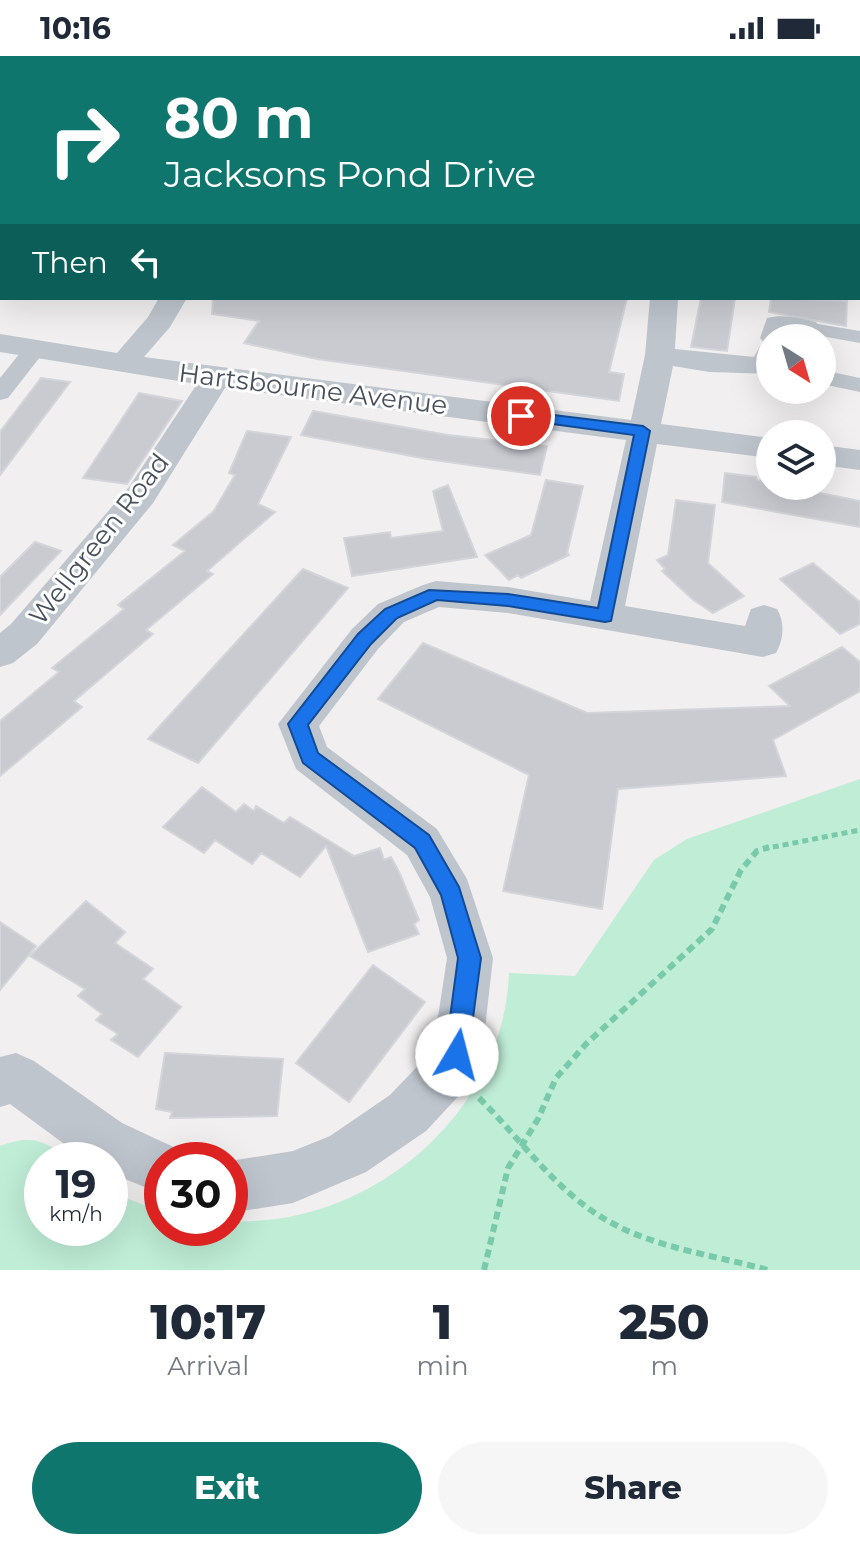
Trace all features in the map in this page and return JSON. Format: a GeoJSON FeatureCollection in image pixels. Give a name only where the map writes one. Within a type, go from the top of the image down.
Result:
{"type":"FeatureCollection","features":[{"type":"Feature","properties":{"kind":"street"},"geometry":{"type":"LineString","coordinates":[[125,362],[160,321],[172,300]]}},
{"type":"Feature","properties":{"kind":"street"},"geometry":{"type":"LineString","coordinates":[[605,616],[660,355],[664,300]]}},
{"type":"Feature","properties":{"kind":"street"},"geometry":{"type":"LineString","coordinates":[[836,333],[860,337]]}},
{"type":"Feature","properties":{"kind":"street","name":"Hartsbourne Avenue"},"geometry":{"type":"LineString","coordinates":[[0,343],[217,377],[756,446]]}},
{"type":"Feature","properties":{"kind":"street"},"geometry":{"type":"LineString","coordinates":[[0,393],[36,348]]}},
{"type":"Feature","properties":{"kind":"street"},"geometry":{"type":"LineString","coordinates":[[660,355],[709,363],[756,358]]}},
{"type":"Feature","properties":{"kind":"street","name":"Wellgreen Road"},"geometry":{"type":"LineString","coordinates":[[0,653],[24,634],[141,495],[217,377]]}},
{"type":"Feature","properties":{"kind":"street"},"geometry":{"type":"LineString","coordinates":[[836,380],[860,385]]}},
{"type":"Feature","properties":{"kind":"street"},"geometry":{"type":"LineString","coordinates":[[836,457],[860,460]]}},
{"type":"Feature","properties":{"kind":"street"},"geometry":{"type":"LineString","coordinates":[[248,1184],[293,1177],[348,1154],[408,1113],[449,1070],[457,1055],[470,958],[451,893],[422,842],[310,757],[298,724],[365,639],[391,613],[436,594],[508,600],[763,643],[764,618]]}},
{"type":"Feature","properties":{"kind":"street"},"geometry":{"type":"LineString","coordinates":[[0,1082],[16,1078],[64,1114],[144,1163]]}},
{"type":"Feature","properties":{"kind":"path"},"geometry":{"type":"LineString","coordinates":[[484,1270],[508,1168],[538,1119],[556,1078],[587,1043],[712,929],[748,858],[757,851],[782,843],[860,830]]}},
{"type":"Feature","properties":{"kind":"path"},"geometry":{"type":"LineString","coordinates":[[449,1070],[577,1199],[624,1229],[768,1270]]}},
{"type":"Feature","properties":{"kind":"green space"},"geometry":{"type":"Polygon","coordinates":[[[860,779],[860,1270],[0,1270],[0,1146],[11,1142],[30,1140],[40,1142],[24,1142],[24,1246],[128,1246],[128,1199],[144,1205],[144,1246],[248,1246],[248,1220],[282,1218],[332,1205],[378,1183],[420,1153],[455,1116],[483,1073],[501,1025],[509,973],[575,976],[654,860],[687,839],[860,779]]]}},
{"type":"Feature","properties":{"kind":"building"},"geometry":{"type":"Polygon","coordinates":[[[213,300],[627,300],[609,372],[624,374],[619,401],[317,359],[244,343],[259,321],[212,314],[213,300]]]}},
{"type":"Feature","properties":{"kind":"building"},"geometry":{"type":"Polygon","coordinates":[[[701,300],[735,300],[727,351],[691,347],[701,300]]]}},
{"type":"Feature","properties":{"kind":"building"},"geometry":{"type":"Polygon","coordinates":[[[771,300],[847,301],[846,326],[769,312],[771,300]]]}},
{"type":"Feature","properties":{"kind":"building"},"geometry":{"type":"Polygon","coordinates":[[[41,378],[70,382],[0,475],[0,432],[41,378]]]}},
{"type":"Feature","properties":{"kind":"building"},"geometry":{"type":"Polygon","coordinates":[[[139,393],[182,401],[127,484],[83,478],[139,393]]]}},
{"type":"Feature","properties":{"kind":"building"},"geometry":{"type":"Polygon","coordinates":[[[313,411],[448,435],[547,446],[540,475],[427,459],[301,435],[313,411]]]}},
{"type":"Feature","properties":{"kind":"building"},"geometry":{"type":"Polygon","coordinates":[[[247,431],[291,437],[258,504],[275,512],[207,571],[213,574],[146,630],[153,634],[74,701],[82,707],[0,776],[0,721],[59,672],[52,668],[124,609],[118,605],[185,551],[173,545],[214,511],[235,475],[229,473],[247,431]]]}},
{"type":"Feature","properties":{"kind":"building"},"geometry":{"type":"Polygon","coordinates":[[[725,473],[756,477],[756,500],[836,500],[836,496],[860,501],[860,527],[722,502],[725,473]]]}},
{"type":"Feature","properties":{"kind":"building"},"geometry":{"type":"Polygon","coordinates":[[[546,480],[583,486],[569,555],[521,578],[518,575],[509,580],[485,555],[531,535],[546,480]]]}},
{"type":"Feature","properties":{"kind":"building"},"geometry":{"type":"Polygon","coordinates":[[[448,485],[477,557],[352,576],[344,538],[390,532],[391,538],[443,531],[433,491],[448,485]]]}},
{"type":"Feature","properties":{"kind":"building"},"geometry":{"type":"Polygon","coordinates":[[[676,500],[715,505],[708,563],[744,596],[713,613],[692,599],[662,571],[665,569],[657,560],[668,555],[676,500]]]}},
{"type":"Feature","properties":{"kind":"building"},"geometry":{"type":"Polygon","coordinates":[[[35,542],[61,551],[0,615],[0,577],[35,542]]]}},
{"type":"Feature","properties":{"kind":"building"},"geometry":{"type":"Polygon","coordinates":[[[813,563],[860,602],[860,624],[840,634],[780,579],[813,563]]]}},
{"type":"Feature","properties":{"kind":"building"},"geometry":{"type":"Polygon","coordinates":[[[303,569],[348,588],[198,763],[148,739],[303,569]]]}},
{"type":"Feature","properties":{"kind":"building"},"geometry":{"type":"Polygon","coordinates":[[[423,643],[587,713],[790,706],[769,686],[842,647],[860,662],[860,691],[773,740],[786,776],[618,789],[602,909],[503,891],[529,775],[378,699],[423,643]]]}},
{"type":"Feature","properties":{"kind":"building"},"geometry":{"type":"Polygon","coordinates":[[[202,787],[236,812],[244,804],[254,811],[256,806],[284,823],[290,817],[354,856],[380,848],[384,860],[391,857],[400,874],[419,920],[414,924],[419,934],[368,952],[326,846],[300,877],[261,853],[252,864],[215,840],[204,853],[163,827],[202,787]]]}},
{"type":"Feature","properties":{"kind":"building"},"geometry":{"type":"Polygon","coordinates":[[[86,901],[125,932],[115,943],[153,969],[143,979],[181,1007],[138,1057],[111,1040],[118,1034],[96,1020],[102,1014],[78,996],[85,989],[30,956],[86,901]]]}},
{"type":"Feature","properties":{"kind":"building"},"geometry":{"type":"Polygon","coordinates":[[[0,922],[36,946],[0,990],[0,922]]]}},
{"type":"Feature","properties":{"kind":"building"},"geometry":{"type":"Polygon","coordinates":[[[373,965],[425,1002],[349,1102],[296,1063],[373,965]]]}},
{"type":"Feature","properties":{"kind":"building"},"geometry":{"type":"Polygon","coordinates":[[[165,1053],[283,1059],[277,1116],[170,1118],[172,1112],[156,1109],[165,1053]]]}},
{"type":"Feature","properties":{"kind":"route"},"geometry":{"type":"LineString","coordinates":[[457,1055],[470,958],[451,893],[422,842],[310,757],[298,724],[365,639],[391,613],[436,594],[508,600],[605,616],[643,431],[521,416]]}}]}
